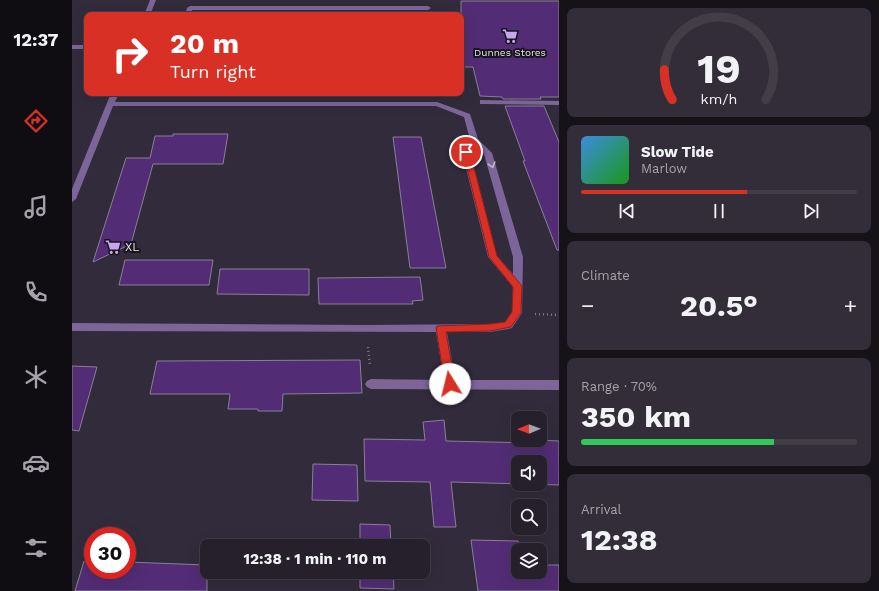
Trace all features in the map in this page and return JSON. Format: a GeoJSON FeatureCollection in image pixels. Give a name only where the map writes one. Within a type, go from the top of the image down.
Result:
{"type":"FeatureCollection","features":[{"type":"Feature","properties":{"kind":"street"},"geometry":{"type":"LineString","coordinates":[[148,12],[153,0]]}},
{"type":"Feature","properties":{"kind":"street"},"geometry":{"type":"LineString","coordinates":[[313,0],[313,12]]}},
{"type":"Feature","properties":{"kind":"street"},"geometry":{"type":"LineString","coordinates":[[426,0],[429,12]]}},
{"type":"Feature","properties":{"kind":"street"},"geometry":{"type":"LineString","coordinates":[[189,12],[190,8],[313,12],[428,8]]}},
{"type":"Feature","properties":{"kind":"street"},"geometry":{"type":"LineString","coordinates":[[72,47],[84,47]]}},
{"type":"Feature","properties":{"kind":"street"},"geometry":{"type":"LineString","coordinates":[[72,199],[114,96]]}},
{"type":"Feature","properties":{"kind":"street"},"geometry":{"type":"LineString","coordinates":[[483,102],[559,103]]}},
{"type":"Feature","properties":{"kind":"street"},"geometry":{"type":"LineString","coordinates":[[72,327],[368,329],[490,328],[508,325],[517,313],[518,257],[488,152],[474,140],[467,116],[437,104],[110,104]]}},
{"type":"Feature","properties":{"kind":"street"},"geometry":{"type":"LineString","coordinates":[[474,140],[466,152],[493,257],[518,286]]}},
{"type":"Feature","properties":{"kind":"street"},"geometry":{"type":"LineString","coordinates":[[441,328],[450,384]]}},
{"type":"Feature","properties":{"kind":"street"},"geometry":{"type":"LineString","coordinates":[[370,384],[559,385]]}},
{"type":"Feature","properties":{"kind":"path"},"geometry":{"type":"LineString","coordinates":[[368,329],[370,384]]}},
{"type":"Feature","properties":{"kind":"building","name":"Dunnes Stores"},"geometry":{"type":"Polygon","coordinates":[[[461,1],[559,1],[559,97],[540,97],[541,99],[503,99],[502,97],[480,96],[473,67],[464,67],[464,12],[461,12],[461,1]]]}},
{"type":"Feature","properties":{"kind":"building"},"geometry":{"type":"Polygon","coordinates":[[[505,106],[544,106],[559,142],[559,250],[557,250],[523,161],[525,161],[505,106]]]}},
{"type":"Feature","properties":{"kind":"building"},"geometry":{"type":"Polygon","coordinates":[[[173,134],[228,134],[223,164],[153,164],[131,244],[93,262],[126,158],[150,158],[155,136],[173,136],[173,134]]]}},
{"type":"Feature","properties":{"kind":"building"},"geometry":{"type":"Polygon","coordinates":[[[393,137],[421,137],[446,268],[410,268],[393,137]]]}},
{"type":"Feature","properties":{"kind":"building"},"geometry":{"type":"Polygon","coordinates":[[[125,260],[213,260],[209,285],[119,285],[125,260]]]}},
{"type":"Feature","properties":{"kind":"building"},"geometry":{"type":"Polygon","coordinates":[[[220,269],[309,269],[309,295],[217,294],[220,269]]]}},
{"type":"Feature","properties":{"kind":"building"},"geometry":{"type":"Polygon","coordinates":[[[420,277],[423,300],[412,301],[413,304],[319,304],[318,278],[420,277]]]}},
{"type":"Feature","properties":{"kind":"building"},"geometry":{"type":"Polygon","coordinates":[[[360,360],[362,393],[283,394],[282,411],[228,409],[230,394],[150,394],[157,361],[360,360]]]}},
{"type":"Feature","properties":{"kind":"building"},"geometry":{"type":"Polygon","coordinates":[[[72,366],[97,367],[79,431],[72,430],[72,366]]]}},
{"type":"Feature","properties":{"kind":"building"},"geometry":{"type":"Polygon","coordinates":[[[444,420],[446,441],[511,442],[511,447],[547,447],[547,441],[559,441],[559,485],[547,485],[547,455],[511,455],[511,484],[451,482],[456,527],[434,527],[430,482],[365,481],[364,439],[425,440],[423,422],[444,420]]]}},
{"type":"Feature","properties":{"kind":"building"},"geometry":{"type":"Polygon","coordinates":[[[313,464],[357,465],[358,501],[312,500],[313,464]]]}},
{"type":"Feature","properties":{"kind":"building"},"geometry":{"type":"Polygon","coordinates":[[[360,524],[390,525],[391,539],[360,539],[360,524]]]}},
{"type":"Feature","properties":{"kind":"building"},"geometry":{"type":"Polygon","coordinates":[[[471,540],[518,541],[518,543],[511,543],[511,579],[547,579],[547,565],[559,565],[559,591],[478,591],[471,540]]]}},
{"type":"Feature","properties":{"kind":"building"},"geometry":{"type":"Polygon","coordinates":[[[84,561],[84,579],[136,579],[136,562],[200,565],[200,579],[207,579],[207,591],[75,591],[84,561]]]}},
{"type":"Feature","properties":{"kind":"building"},"geometry":{"type":"Polygon","coordinates":[[[360,579],[393,579],[394,589],[360,588],[360,579]]]}},
{"type":"Feature","properties":{"kind":"place","name":"Dunnes Stores"},"geometry":{"type":"Point","coordinates":[510,36]}},
{"type":"Feature","properties":{"kind":"place","name":"XL"},"geometry":{"type":"Point","coordinates":[113,247]}},
{"type":"Feature","properties":{"kind":"route"},"geometry":{"type":"LineString","coordinates":[[450,384],[441,328],[490,328],[508,325],[517,313],[518,286],[493,257],[466,152]]}}]}
